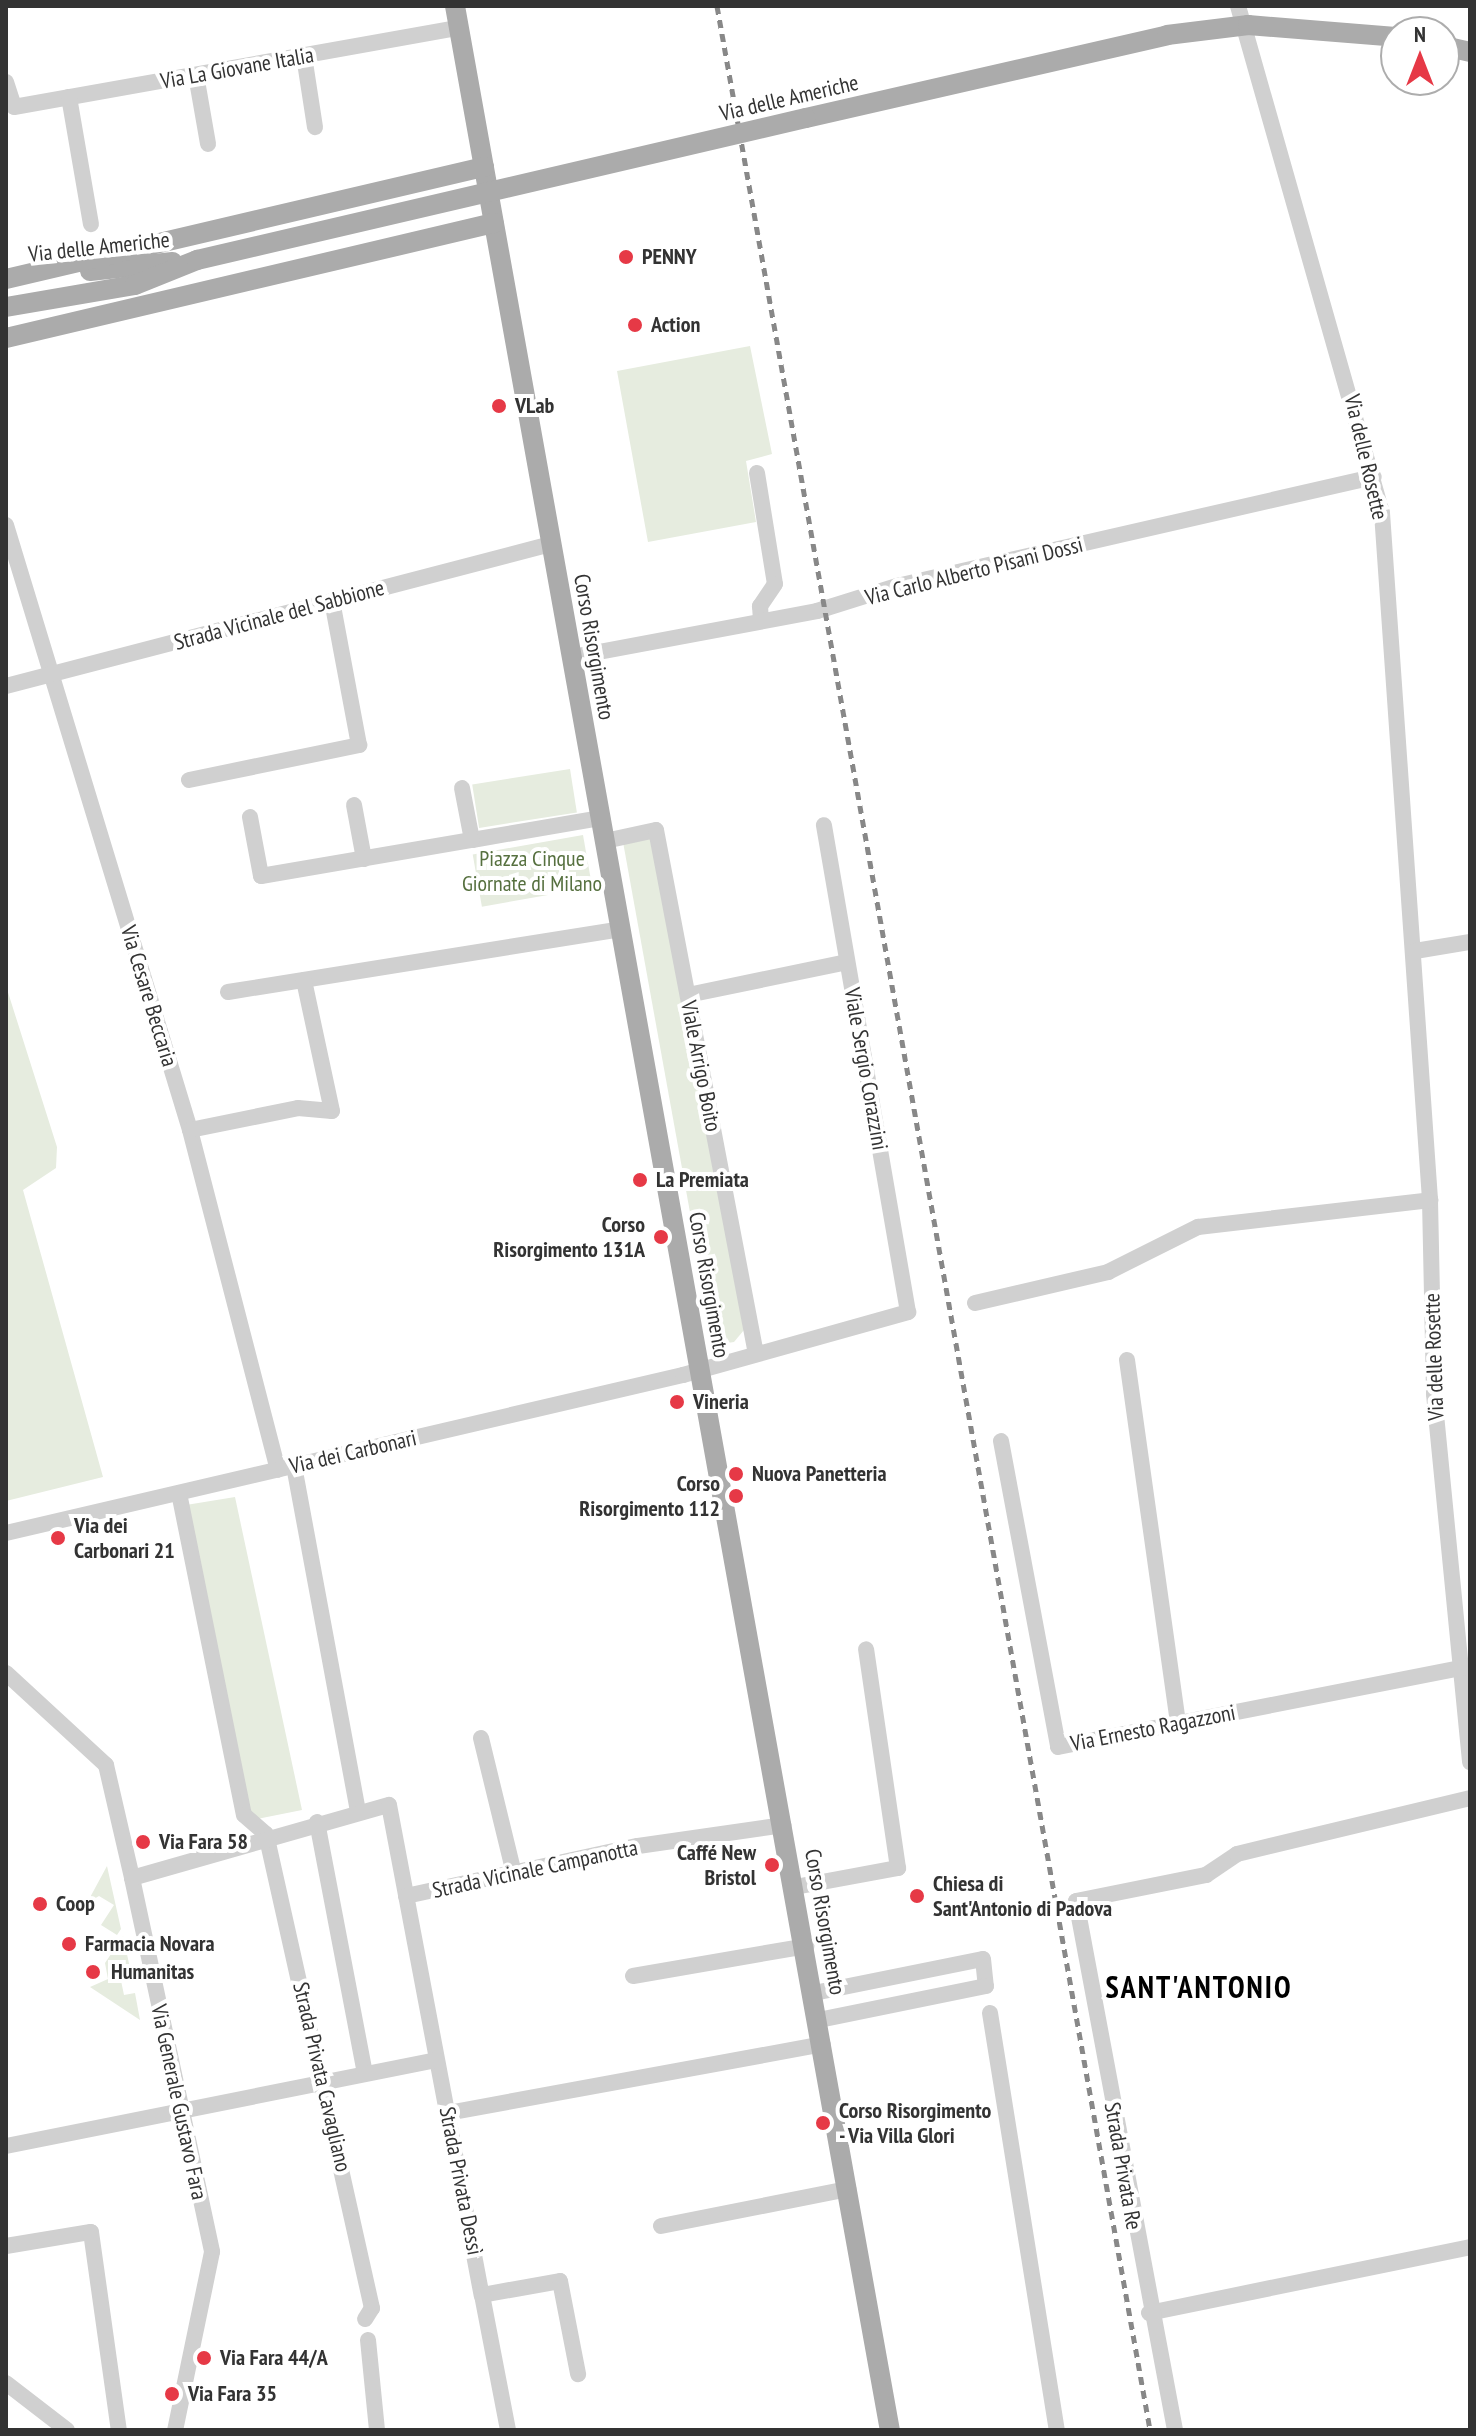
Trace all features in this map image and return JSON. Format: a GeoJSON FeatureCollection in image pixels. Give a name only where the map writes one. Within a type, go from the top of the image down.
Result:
{"type":"FeatureCollection","features":[{"type":"Feature","properties":{"kind":"main road","name":"Corso Risorgimento"},"geometry":{"type":"LineString","coordinates":[[455,6],[806,1946],[890,2430]]}},
{"type":"Feature","properties":{"kind":"main road","name":"Via delle Americhe"},"geometry":{"type":"LineString","coordinates":[[6,280],[197,260],[1167,35],[1248,25],[1380,36]]}},
{"type":"Feature","properties":{"kind":"main road"},"geometry":{"type":"LineString","coordinates":[[6,280],[484,167]]}},
{"type":"Feature","properties":{"kind":"main road"},"geometry":{"type":"LineString","coordinates":[[6,338],[494,223]]}},
{"type":"Feature","properties":{"kind":"main road","name":"Via delle Americhe"},"geometry":{"type":"LineString","coordinates":[[6,310],[28,303],[135,285],[197,260]]}},
{"type":"Feature","properties":{"kind":"street","name":"Via delle Rosette"},"geometry":{"type":"LineString","coordinates":[[1238,6],[1248,25],[1374,477],[1415,951],[1430,1200],[1434,1394],[1464,1667],[1470,1762]]}},
{"type":"Feature","properties":{"kind":"street","name":"Via La Giovane Italia"},"geometry":{"type":"LineString","coordinates":[[6,82],[14,107],[459,28]]}},
{"type":"Feature","properties":{"kind":"street"},"geometry":{"type":"LineString","coordinates":[[304,56],[315,127]]}},
{"type":"Feature","properties":{"kind":"street"},"geometry":{"type":"LineString","coordinates":[[196,75],[208,144]]}},
{"type":"Feature","properties":{"kind":"street"},"geometry":{"type":"LineString","coordinates":[[69,97],[91,224]]}},
{"type":"Feature","properties":{"kind":"street"},"geometry":{"type":"LineString","coordinates":[[757,473],[775,584],[760,606],[761,621]]}},
{"type":"Feature","properties":{"kind":"street","name":"Via Carlo Alberto Pisani Dossi"},"geometry":{"type":"LineString","coordinates":[[572,657],[761,621],[1374,477]]}},
{"type":"Feature","properties":{"kind":"street","name":"Via Cesare Beccaria"},"geometry":{"type":"LineString","coordinates":[[6,525],[190,1130],[286,1468],[358,1812]]}},
{"type":"Feature","properties":{"kind":"street","name":"Strada Vicinale del Sabbione"},"geometry":{"type":"LineString","coordinates":[[6,686],[551,544]]}},
{"type":"Feature","properties":{"kind":"street"},"geometry":{"type":"LineString","coordinates":[[189,780],[359,745],[332,601]]}},
{"type":"Feature","properties":{"kind":"street"},"geometry":{"type":"LineString","coordinates":[[462,788],[472,840]]}},
{"type":"Feature","properties":{"kind":"street"},"geometry":{"type":"LineString","coordinates":[[354,805],[364,859]]}},
{"type":"Feature","properties":{"kind":"street"},"geometry":{"type":"LineString","coordinates":[[250,817],[261,876],[601,818]]}},
{"type":"Feature","properties":{"kind":"street","name":"Viale Sergio Corazzini"},"geometry":{"type":"LineString","coordinates":[[824,825],[908,1312]]}},
{"type":"Feature","properties":{"kind":"street","name":"Viale Arrigo Boito"},"geometry":{"type":"LineString","coordinates":[[605,841],[656,830],[756,1354]]}},
{"type":"Feature","properties":{"kind":"street"},"geometry":{"type":"LineString","coordinates":[[228,992],[621,929]]}},
{"type":"Feature","properties":{"kind":"street"},"geometry":{"type":"LineString","coordinates":[[1415,951],[1470,942]]}},
{"type":"Feature","properties":{"kind":"street"},"geometry":{"type":"LineString","coordinates":[[688,995],[847,962]]}},
{"type":"Feature","properties":{"kind":"street"},"geometry":{"type":"LineString","coordinates":[[190,1130],[298,1108],[332,1111],[304,980]]}},
{"type":"Feature","properties":{"kind":"street"},"geometry":{"type":"LineString","coordinates":[[975,1303],[1108,1272],[1198,1227],[1430,1200]]}},
{"type":"Feature","properties":{"kind":"street","name":"Via dei Carbonari"},"geometry":{"type":"LineString","coordinates":[[6,1533],[700,1370],[908,1312]]}},
{"type":"Feature","properties":{"kind":"street"},"geometry":{"type":"LineString","coordinates":[[1127,1360],[1178,1723]]}},
{"type":"Feature","properties":{"kind":"street","name":"Via Ernesto Ragazzoni"},"geometry":{"type":"LineString","coordinates":[[1001,1441],[1058,1747],[1464,1667]]}},
{"type":"Feature","properties":{"kind":"street"},"geometry":{"type":"LineString","coordinates":[[179,1493],[244,1815],[266,1834]]}},
{"type":"Feature","properties":{"kind":"street"},"geometry":{"type":"LineString","coordinates":[[795,1887],[898,1868],[866,1649]]}},
{"type":"Feature","properties":{"kind":"street","name":"Via Generale Gustavo Fara"},"geometry":{"type":"LineString","coordinates":[[6,1673],[106,1765],[132,1878],[212,2252],[175,2430]]}},
{"type":"Feature","properties":{"kind":"street"},"geometry":{"type":"LineString","coordinates":[[481,1738],[514,1873]]}},
{"type":"Feature","properties":{"kind":"street","name":"Strada Privata Re"},"geometry":{"type":"LineString","coordinates":[[1175,2430],[1149,2313],[1076,1901],[1206,1875],[1237,1854],[1470,1798]]}},
{"type":"Feature","properties":{"kind":"street","name":"Strada Vicinale Campanotta"},"geometry":{"type":"LineString","coordinates":[[132,1878],[266,1834],[389,1805],[406,1896],[514,1873],[783,1825]]}},
{"type":"Feature","properties":{"kind":"street"},"geometry":{"type":"LineString","coordinates":[[317,1822],[365,2073]]}},
{"type":"Feature","properties":{"kind":"street","name":"Strada Privata Cavagliano"},"geometry":{"type":"LineString","coordinates":[[266,1834],[324,2081],[372,2308],[365,2319]]}},
{"type":"Feature","properties":{"kind":"street","name":"Strada Privata Dessì"},"geometry":{"type":"LineString","coordinates":[[406,1896],[508,2430]]}},
{"type":"Feature","properties":{"kind":"street"},"geometry":{"type":"LineString","coordinates":[[633,1976],[806,1946]]}},
{"type":"Feature","properties":{"kind":"street"},"geometry":{"type":"LineString","coordinates":[[814,1993],[983,1959],[986,1986],[819,2020]]}},
{"type":"Feature","properties":{"kind":"street"},"geometry":{"type":"LineString","coordinates":[[990,2013],[1057,2430]]}},
{"type":"Feature","properties":{"kind":"street"},"geometry":{"type":"LineString","coordinates":[[448,2113],[823,2044]]}},
{"type":"Feature","properties":{"kind":"street"},"geometry":{"type":"LineString","coordinates":[[6,2146],[437,2060]]}},
{"type":"Feature","properties":{"kind":"street"},"geometry":{"type":"LineString","coordinates":[[661,2226],[848,2189]]}},
{"type":"Feature","properties":{"kind":"street"},"geometry":{"type":"LineString","coordinates":[[6,2246],[91,2232],[119,2430]]}},
{"type":"Feature","properties":{"kind":"street"},"geometry":{"type":"LineString","coordinates":[[1149,2313],[1470,2247]]}},
{"type":"Feature","properties":{"kind":"street"},"geometry":{"type":"LineString","coordinates":[[482,2295],[560,2281],[578,2374]]}},
{"type":"Feature","properties":{"kind":"street"},"geometry":{"type":"LineString","coordinates":[[368,2340],[377,2430]]}},
{"type":"Feature","properties":{"kind":"street"},"geometry":{"type":"LineString","coordinates":[[6,2383],[67,2430]]}},
{"type":"Feature","properties":{"kind":"green space"},"geometry":{"type":"Polygon","coordinates":[[[750,346],[772,454],[746,461],[756,522],[648,542],[617,371],[750,346]]]}},
{"type":"Feature","properties":{"kind":"green space"},"geometry":{"type":"Polygon","coordinates":[[[570,769],[577,812],[479,828],[472,784],[570,769]]]}},
{"type":"Feature","properties":{"kind":"green space","name":"Piazza Cinque Giornate di Milano"},"geometry":{"type":"Polygon","coordinates":[[[583,835],[592,887],[482,907],[473,854],[583,835]]]}},
{"type":"Feature","properties":{"kind":"green space"},"geometry":{"type":"Polygon","coordinates":[[[647,837],[655,841],[744,1330],[734,1342],[714,1345],[623,842],[647,837]]]}},
{"type":"Feature","properties":{"kind":"green space"},"geometry":{"type":"Polygon","coordinates":[[[6,986],[57,1147],[56,1168],[23,1190],[103,1477],[6,1501],[6,986]]]}},
{"type":"Feature","properties":{"kind":"green space"},"geometry":{"type":"Polygon","coordinates":[[[235,1497],[302,1810],[257,1819],[249,1809],[186,1505],[235,1497]]]}},
{"type":"Feature","properties":{"kind":"green space"},"geometry":{"type":"Polygon","coordinates":[[[107,1866],[121,1929],[117,1935],[101,1925],[114,1905],[99,1896],[87,1903],[107,1866]]]}},
{"type":"Feature","properties":{"kind":"green space"},"geometry":{"type":"Polygon","coordinates":[[[123,1936],[130,1968],[119,1971],[124,1995],[135,1993],[140,2020],[90,1987],[108,1979],[105,1963],[123,1936]]]}},
{"type":"Feature","properties":{"kind":"railway"},"geometry":{"type":"LineString","coordinates":[[717,6],[1150,2430]]}},
{"type":"Feature","properties":{"kind":"place","name":"PENNY"},"geometry":{"type":"Point","coordinates":[626,257]}},
{"type":"Feature","properties":{"kind":"place","name":"Action"},"geometry":{"type":"Point","coordinates":[635,325]}},
{"type":"Feature","properties":{"kind":"place","name":"VLab"},"geometry":{"type":"Point","coordinates":[499,406]}},
{"type":"Feature","properties":{"kind":"place","name":"La Premiata"},"geometry":{"type":"Point","coordinates":[640,1180]}},
{"type":"Feature","properties":{"kind":"place","name":"Corso Risorgimento 131A"},"geometry":{"type":"Point","coordinates":[661,1237]}},
{"type":"Feature","properties":{"kind":"place","name":"Vineria"},"geometry":{"type":"Point","coordinates":[677,1402]}},
{"type":"Feature","properties":{"kind":"place","name":"Nuova Panetteria"},"geometry":{"type":"Point","coordinates":[736,1474]}},
{"type":"Feature","properties":{"kind":"place","name":"Corso Risorgimento 112"},"geometry":{"type":"Point","coordinates":[736,1496]}},
{"type":"Feature","properties":{"kind":"place","name":"Via dei Carbonari 21"},"geometry":{"type":"Point","coordinates":[58,1538]}},
{"type":"Feature","properties":{"kind":"place","name":"Via Fara 58"},"geometry":{"type":"Point","coordinates":[143,1842]}},
{"type":"Feature","properties":{"kind":"place","name":"Caffé New Bristol"},"geometry":{"type":"Point","coordinates":[772,1865]}},
{"type":"Feature","properties":{"kind":"place","name":"Chiesa di Sant'Antonio di Padova"},"geometry":{"type":"Point","coordinates":[917,1896]}},
{"type":"Feature","properties":{"kind":"place","name":"Coop"},"geometry":{"type":"Point","coordinates":[40,1904]}},
{"type":"Feature","properties":{"kind":"place","name":"Farmacia Novara"},"geometry":{"type":"Point","coordinates":[69,1944]}},
{"type":"Feature","properties":{"kind":"place","name":"Humanitas"},"geometry":{"type":"Point","coordinates":[93,1972]}},
{"type":"Feature","properties":{"kind":"place","name":"Corso Risorgimento - Via Villa Glori"},"geometry":{"type":"Point","coordinates":[823,2123]}},
{"type":"Feature","properties":{"kind":"place","name":"Via Fara 44/A"},"geometry":{"type":"Point","coordinates":[204,2358]}},
{"type":"Feature","properties":{"kind":"place","name":"Via Fara 35"},"geometry":{"type":"Point","coordinates":[172,2394]}},
{"type":"Feature","properties":{"kind":"district","name":"SANT'ANTONIO"},"geometry":{"type":"Point","coordinates":[1199,1987]}}]}
